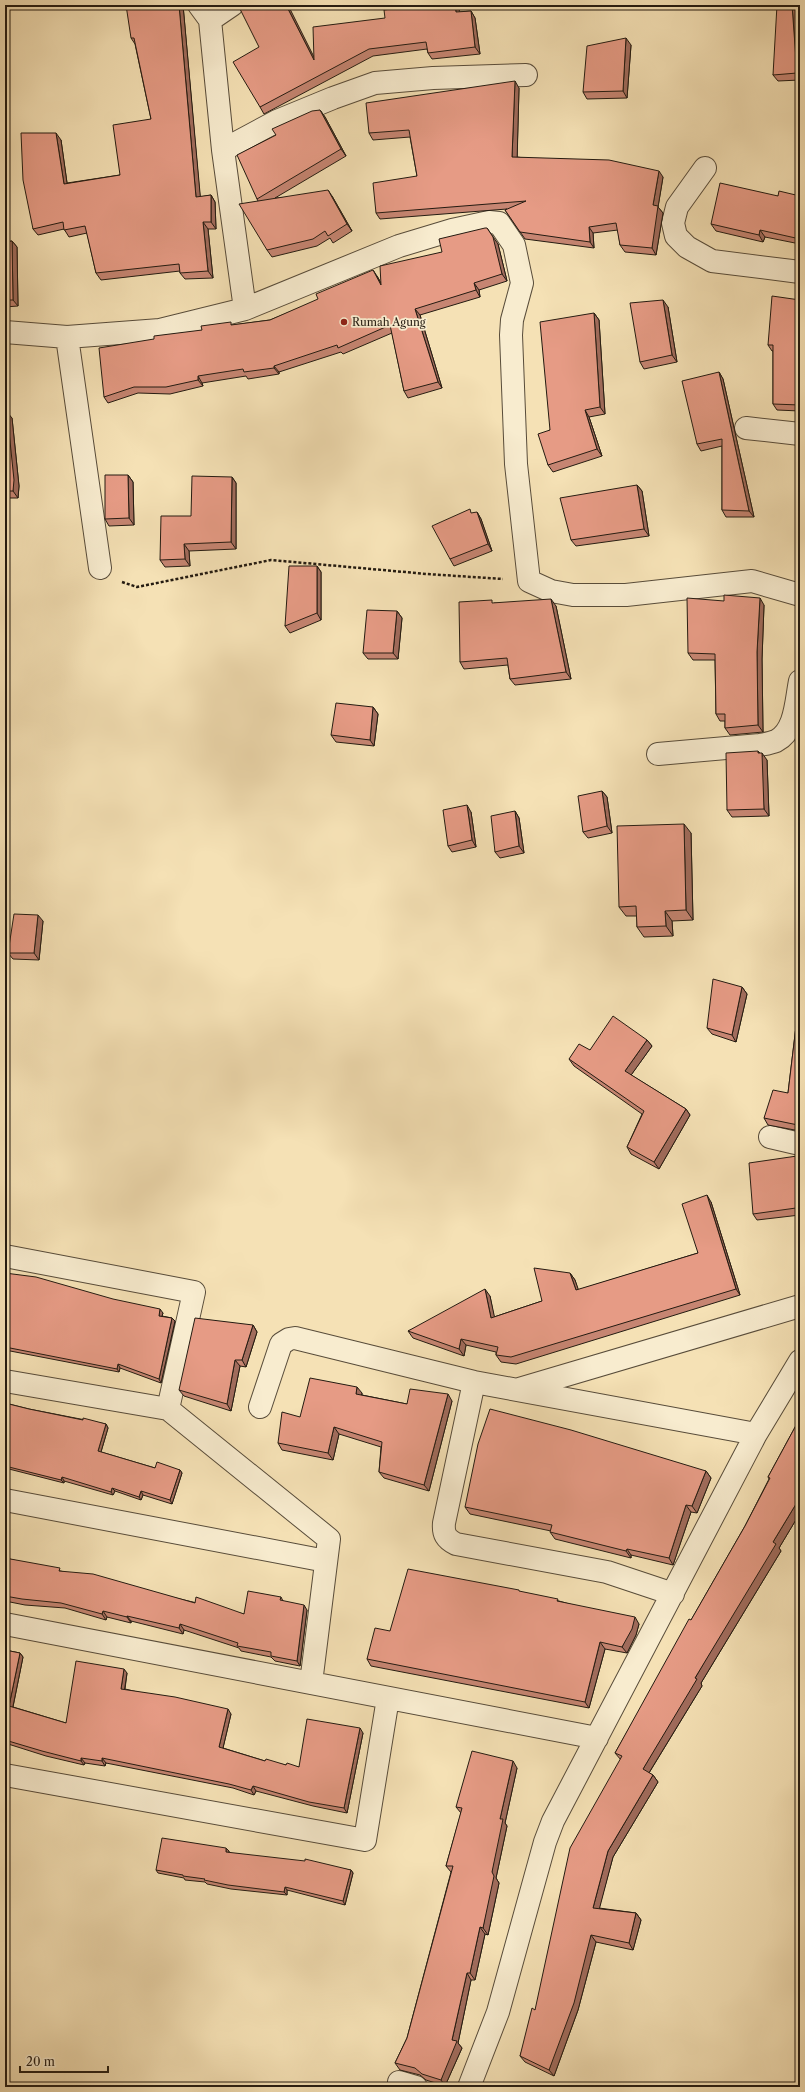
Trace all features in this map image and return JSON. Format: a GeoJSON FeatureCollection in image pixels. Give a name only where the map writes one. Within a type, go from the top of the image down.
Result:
{"type":"FeatureCollection","features":[{"type":"Feature","properties":{"kind":"street"},"geometry":{"type":"LineString","coordinates":[[232,5],[205,12],[245,309]]}},
{"type":"Feature","properties":{"kind":"street"},"geometry":{"type":"LineString","coordinates":[[223,150],[284,118],[375,83],[433,78],[526,75]]}},
{"type":"Feature","properties":{"kind":"street"},"geometry":{"type":"LineString","coordinates":[[705,168],[677,207],[673,222],[676,236],[687,247],[712,261],[800,272]]}},
{"type":"Feature","properties":{"kind":"street"},"geometry":{"type":"LineString","coordinates":[[5,332],[67,337],[160,330],[245,309],[399,246],[452,230],[489,222],[499,223],[514,245],[522,283],[512,320],[511,335],[516,464],[529,581],[551,591],[574,595],[626,595],[752,581],[800,595]]}},
{"type":"Feature","properties":{"kind":"street"},"geometry":{"type":"LineString","coordinates":[[67,337],[100,568]]}},
{"type":"Feature","properties":{"kind":"street"},"geometry":{"type":"LineString","coordinates":[[746,428],[800,434]]}},
{"type":"Feature","properties":{"kind":"street"},"geometry":{"type":"LineString","coordinates":[[658,754],[760,745],[776,741],[785,734],[791,724],[800,681]]}},
{"type":"Feature","properties":{"kind":"street"},"geometry":{"type":"LineString","coordinates":[[770,1137],[800,1144]]}},
{"type":"Feature","properties":{"kind":"street"},"geometry":{"type":"LineString","coordinates":[[5,1256],[194,1292],[168,1409]]}},
{"type":"Feature","properties":{"kind":"street"},"geometry":{"type":"LineString","coordinates":[[516,1390],[800,1306]]}},
{"type":"Feature","properties":{"kind":"street"},"geometry":{"type":"LineString","coordinates":[[260,1407],[279,1348],[284,1341],[295,1338],[474,1382],[756,1434]]}},
{"type":"Feature","properties":{"kind":"street"},"geometry":{"type":"LineString","coordinates":[[469,2087],[498,2012],[545,1842],[558,1811],[756,1434],[800,1361]]}},
{"type":"Feature","properties":{"kind":"street"},"geometry":{"type":"LineString","coordinates":[[5,1381],[168,1409],[329,1539],[311,1683]]}},
{"type":"Feature","properties":{"kind":"street"},"geometry":{"type":"LineString","coordinates":[[474,1382],[444,1522],[445,1536],[449,1541],[456,1544],[607,1572],[673,1594]]}},
{"type":"Feature","properties":{"kind":"street"},"geometry":{"type":"LineString","coordinates":[[5,1500],[326,1561]]}},
{"type":"Feature","properties":{"kind":"street"},"geometry":{"type":"LineString","coordinates":[[5,1624],[597,1738]]}},
{"type":"Feature","properties":{"kind":"street"},"geometry":{"type":"LineString","coordinates":[[5,1775],[365,1840],[388,1698]]}},
{"type":"Feature","properties":{"kind":"path"},"geometry":{"type":"LineString","coordinates":[[100,568],[116,581],[137,587],[271,560],[427,574],[529,581]]}},
{"type":"Feature","properties":{"kind":"building"},"geometry":{"type":"Polygon","coordinates":[[[126,5],[179,5],[196,197],[211,195],[211,222],[203,222],[208,271],[180,273],[179,264],[96,273],[85,226],[64,230],[63,222],[33,229],[23,180],[21,133],[56,133],[64,184],[120,175],[113,125],[151,119],[134,38],[131,38],[126,5]]]}},
{"type":"Feature","properties":{"kind":"building"},"geometry":{"type":"Polygon","coordinates":[[[238,5],[286,5],[314,60],[313,27],[385,18],[384,10],[422,5],[455,5],[456,12],[471,11],[475,47],[428,53],[426,42],[369,49],[260,107],[233,62],[259,47],[238,5]]]}},
{"type":"Feature","properties":{"kind":"building"},"geometry":{"type":"Polygon","coordinates":[[[777,5],[792,5],[797,73],[773,75],[777,5]]]}},
{"type":"Feature","properties":{"kind":"building"},"geometry":{"type":"Polygon","coordinates":[[[626,38],[623,91],[583,92],[587,46],[626,38]]]}},
{"type":"Feature","properties":{"kind":"building"},"geometry":{"type":"Polygon","coordinates":[[[515,81],[512,157],[609,160],[659,171],[653,205],[658,206],[652,248],[620,245],[616,223],[589,227],[590,242],[520,232],[505,210],[526,201],[376,213],[373,183],[417,176],[409,130],[369,133],[366,103],[515,81]]]}},
{"type":"Feature","properties":{"kind":"building"},"geometry":{"type":"Polygon","coordinates":[[[320,110],[341,149],[257,199],[237,155],[276,135],[272,129],[312,111],[320,110]]]}},
{"type":"Feature","properties":{"kind":"building"},"geometry":{"type":"Polygon","coordinates":[[[720,183],[778,196],[779,191],[800,196],[800,239],[760,230],[759,235],[711,224],[720,183]]]}},
{"type":"Feature","properties":{"kind":"building"},"geometry":{"type":"Polygon","coordinates":[[[328,190],[347,224],[328,236],[325,231],[313,239],[267,250],[239,204],[328,190]]]}},
{"type":"Feature","properties":{"kind":"building"},"geometry":{"type":"Polygon","coordinates":[[[487,228],[493,237],[502,274],[474,283],[476,290],[415,309],[438,382],[404,391],[390,325],[338,348],[337,345],[274,366],[274,368],[244,372],[243,369],[198,376],[198,380],[166,387],[134,387],[104,397],[99,348],[154,339],[154,336],[202,330],[201,326],[231,322],[231,325],[270,320],[318,299],[316,294],[373,270],[381,285],[380,266],[442,252],[439,239],[487,228]]]}},
{"type":"Feature","properties":{"kind":"building"},"geometry":{"type":"Polygon","coordinates":[[[12,241],[13,300],[5,300],[5,242],[12,241]]]}},
{"type":"Feature","properties":{"kind":"building"},"geometry":{"type":"Polygon","coordinates":[[[772,296],[800,300],[800,405],[773,404],[773,345],[768,345],[772,296]]]}},
{"type":"Feature","properties":{"kind":"building"},"geometry":{"type":"Polygon","coordinates":[[[663,300],[672,355],[640,362],[630,303],[663,300]]]}},
{"type":"Feature","properties":{"kind":"building"},"geometry":{"type":"Polygon","coordinates":[[[594,313],[600,407],[585,410],[597,449],[548,465],[538,434],[550,430],[540,322],[594,313]]]}},
{"type":"Feature","properties":{"kind":"building"},"geometry":{"type":"Polygon","coordinates":[[[719,372],[749,511],[722,510],[722,439],[697,444],[682,381],[719,372]]]}},
{"type":"Feature","properties":{"kind":"building"},"geometry":{"type":"Polygon","coordinates":[[[5,412],[7,412],[14,480],[13,491],[5,491],[5,412]]]}},
{"type":"Feature","properties":{"kind":"building"},"geometry":{"type":"Polygon","coordinates":[[[105,475],[128,475],[129,518],[105,519],[105,475]]]}},
{"type":"Feature","properties":{"kind":"building"},"geometry":{"type":"Polygon","coordinates":[[[192,476],[232,477],[231,542],[184,544],[185,559],[160,560],[161,516],[191,516],[192,476]]]}},
{"type":"Feature","properties":{"kind":"building"},"geometry":{"type":"Polygon","coordinates":[[[637,485],[644,529],[571,540],[560,498],[637,485]]]}},
{"type":"Feature","properties":{"kind":"building"},"geometry":{"type":"Polygon","coordinates":[[[470,509],[471,513],[477,512],[488,544],[450,559],[432,526],[470,509]]]}},
{"type":"Feature","properties":{"kind":"building"},"geometry":{"type":"Polygon","coordinates":[[[289,566],[317,566],[317,613],[285,626],[289,566]]]}},
{"type":"Feature","properties":{"kind":"building"},"geometry":{"type":"Polygon","coordinates":[[[724,595],[760,598],[757,652],[758,725],[725,728],[725,714],[716,714],[715,654],[688,653],[687,598],[724,601],[724,595]]]}},
{"type":"Feature","properties":{"kind":"building"},"geometry":{"type":"Polygon","coordinates":[[[551,599],[566,672],[510,679],[507,658],[460,662],[459,602],[492,600],[492,603],[551,599]]]}},
{"type":"Feature","properties":{"kind":"building"},"geometry":{"type":"Polygon","coordinates":[[[367,610],[397,611],[393,653],[363,653],[367,610]]]}},
{"type":"Feature","properties":{"kind":"building"},"geometry":{"type":"Polygon","coordinates":[[[336,703],[373,707],[370,740],[331,735],[336,703]]]}},
{"type":"Feature","properties":{"kind":"building"},"geometry":{"type":"Polygon","coordinates":[[[758,751],[758,753],[762,753],[764,809],[727,810],[726,753],[758,751]]]}},
{"type":"Feature","properties":{"kind":"building"},"geometry":{"type":"Polygon","coordinates":[[[602,791],[607,826],[583,832],[578,796],[602,791]]]}},
{"type":"Feature","properties":{"kind":"building"},"geometry":{"type":"Polygon","coordinates":[[[467,805],[472,840],[448,846],[443,810],[467,805]]]}},
{"type":"Feature","properties":{"kind":"building"},"geometry":{"type":"Polygon","coordinates":[[[515,811],[519,846],[495,852],[491,816],[515,811]]]}},
{"type":"Feature","properties":{"kind":"building"},"geometry":{"type":"Polygon","coordinates":[[[684,824],[686,910],[665,911],[666,926],[637,927],[636,906],[619,907],[617,826],[684,824]]]}},
{"type":"Feature","properties":{"kind":"building"},"geometry":{"type":"Polygon","coordinates":[[[14,914],[38,915],[34,953],[8,953],[14,914]]]}},
{"type":"Feature","properties":{"kind":"building"},"geometry":{"type":"Polygon","coordinates":[[[713,979],[742,987],[732,1035],[707,1028],[713,979]]]}},
{"type":"Feature","properties":{"kind":"building"},"geometry":{"type":"Polygon","coordinates":[[[800,993],[800,1126],[764,1118],[773,1090],[788,1093],[800,993]]]}},
{"type":"Feature","properties":{"kind":"building"},"geometry":{"type":"Polygon","coordinates":[[[613,1016],[647,1040],[625,1071],[686,1109],[654,1162],[627,1147],[644,1111],[569,1059],[579,1044],[590,1050],[613,1016]]]}},
{"type":"Feature","properties":{"kind":"building"},"geometry":{"type":"Polygon","coordinates":[[[797,1156],[796,1208],[753,1214],[749,1163],[797,1156]]]}},
{"type":"Feature","properties":{"kind":"building"},"geometry":{"type":"Polygon","coordinates":[[[707,1195],[736,1289],[511,1357],[496,1355],[498,1347],[461,1339],[459,1349],[408,1331],[485,1289],[491,1318],[542,1301],[534,1268],[570,1273],[576,1290],[698,1253],[682,1204],[707,1195]]]}},
{"type":"Feature","properties":{"kind":"building"},"geometry":{"type":"Polygon","coordinates":[[[5,1273],[36,1277],[113,1299],[160,1309],[159,1316],[172,1318],[159,1379],[118,1364],[117,1369],[5,1347],[5,1273]]]}},
{"type":"Feature","properties":{"kind":"building"},"geometry":{"type":"Polygon","coordinates":[[[195,1318],[253,1325],[242,1360],[235,1360],[227,1404],[179,1390],[195,1318]]]}},
{"type":"Feature","properties":{"kind":"building"},"geometry":{"type":"Polygon","coordinates":[[[310,1378],[357,1387],[356,1394],[407,1404],[410,1389],[448,1394],[424,1485],[379,1472],[382,1442],[334,1427],[328,1453],[278,1443],[282,1412],[300,1417],[310,1378]]]}},
{"type":"Feature","properties":{"kind":"building"},"geometry":{"type":"Polygon","coordinates":[[[5,1403],[106,1424],[98,1451],[155,1468],[157,1462],[180,1470],[170,1500],[141,1491],[139,1497],[112,1488],[111,1492],[62,1477],[61,1480],[5,1466],[5,1403]]]}},
{"type":"Feature","properties":{"kind":"building"},"geometry":{"type":"Polygon","coordinates":[[[490,1409],[571,1430],[706,1471],[692,1506],[686,1505],[669,1558],[627,1549],[626,1551],[550,1532],[552,1525],[465,1507],[478,1444],[490,1409]]]}},
{"type":"Feature","properties":{"kind":"building"},"geometry":{"type":"Polygon","coordinates":[[[800,1418],[800,1506],[796,1504],[773,1542],[776,1544],[695,1678],[697,1679],[643,1769],[653,1775],[608,1851],[593,1908],[636,1913],[629,1943],[591,1935],[574,2003],[549,2070],[520,2056],[532,2008],[535,2010],[570,1848],[622,1756],[615,1753],[689,1619],[691,1620],[745,1526],[770,1478],[768,1477],[800,1418]]]}},
{"type":"Feature","properties":{"kind":"building"},"geometry":{"type":"Polygon","coordinates":[[[5,1558],[60,1568],[59,1571],[93,1574],[195,1603],[196,1597],[244,1614],[248,1591],[281,1597],[280,1600],[304,1605],[297,1661],[271,1656],[271,1652],[237,1646],[238,1643],[180,1624],[179,1628],[103,1611],[102,1614],[61,1603],[5,1596],[5,1558]]]}},
{"type":"Feature","properties":{"kind":"building"},"geometry":{"type":"Polygon","coordinates":[[[408,1569],[519,1590],[558,1599],[557,1601],[635,1617],[632,1629],[622,1647],[600,1642],[585,1702],[367,1659],[375,1628],[390,1631],[408,1569]]]}},
{"type":"Feature","properties":{"kind":"building"},"geometry":{"type":"Polygon","coordinates":[[[5,1650],[20,1653],[9,1706],[66,1723],[76,1661],[124,1669],[121,1689],[175,1697],[228,1709],[219,1747],[265,1761],[266,1759],[299,1767],[307,1719],[360,1728],[344,1808],[309,1802],[253,1786],[251,1790],[229,1784],[102,1758],[102,1761],[81,1758],[81,1761],[5,1740],[5,1650]]]}},
{"type":"Feature","properties":{"kind":"building"},"geometry":{"type":"Polygon","coordinates":[[[472,1751],[513,1761],[500,1819],[503,1819],[492,1872],[494,1876],[483,1928],[480,1927],[470,1973],[467,1973],[452,2040],[457,2041],[441,2080],[422,2074],[415,2068],[395,2063],[407,2038],[453,1866],[446,1866],[462,1808],[456,1807],[472,1751]]]}},
{"type":"Feature","properties":{"kind":"building"},"geometry":{"type":"Polygon","coordinates":[[[162,1838],[226,1848],[226,1852],[305,1861],[305,1859],[351,1870],[343,1901],[285,1887],[284,1892],[228,1885],[156,1870],[162,1838]]]}},
{"type":"Feature","properties":{"kind":"place","name":"Rumah Agung"},"geometry":{"type":"Point","coordinates":[344,322]}}]}
